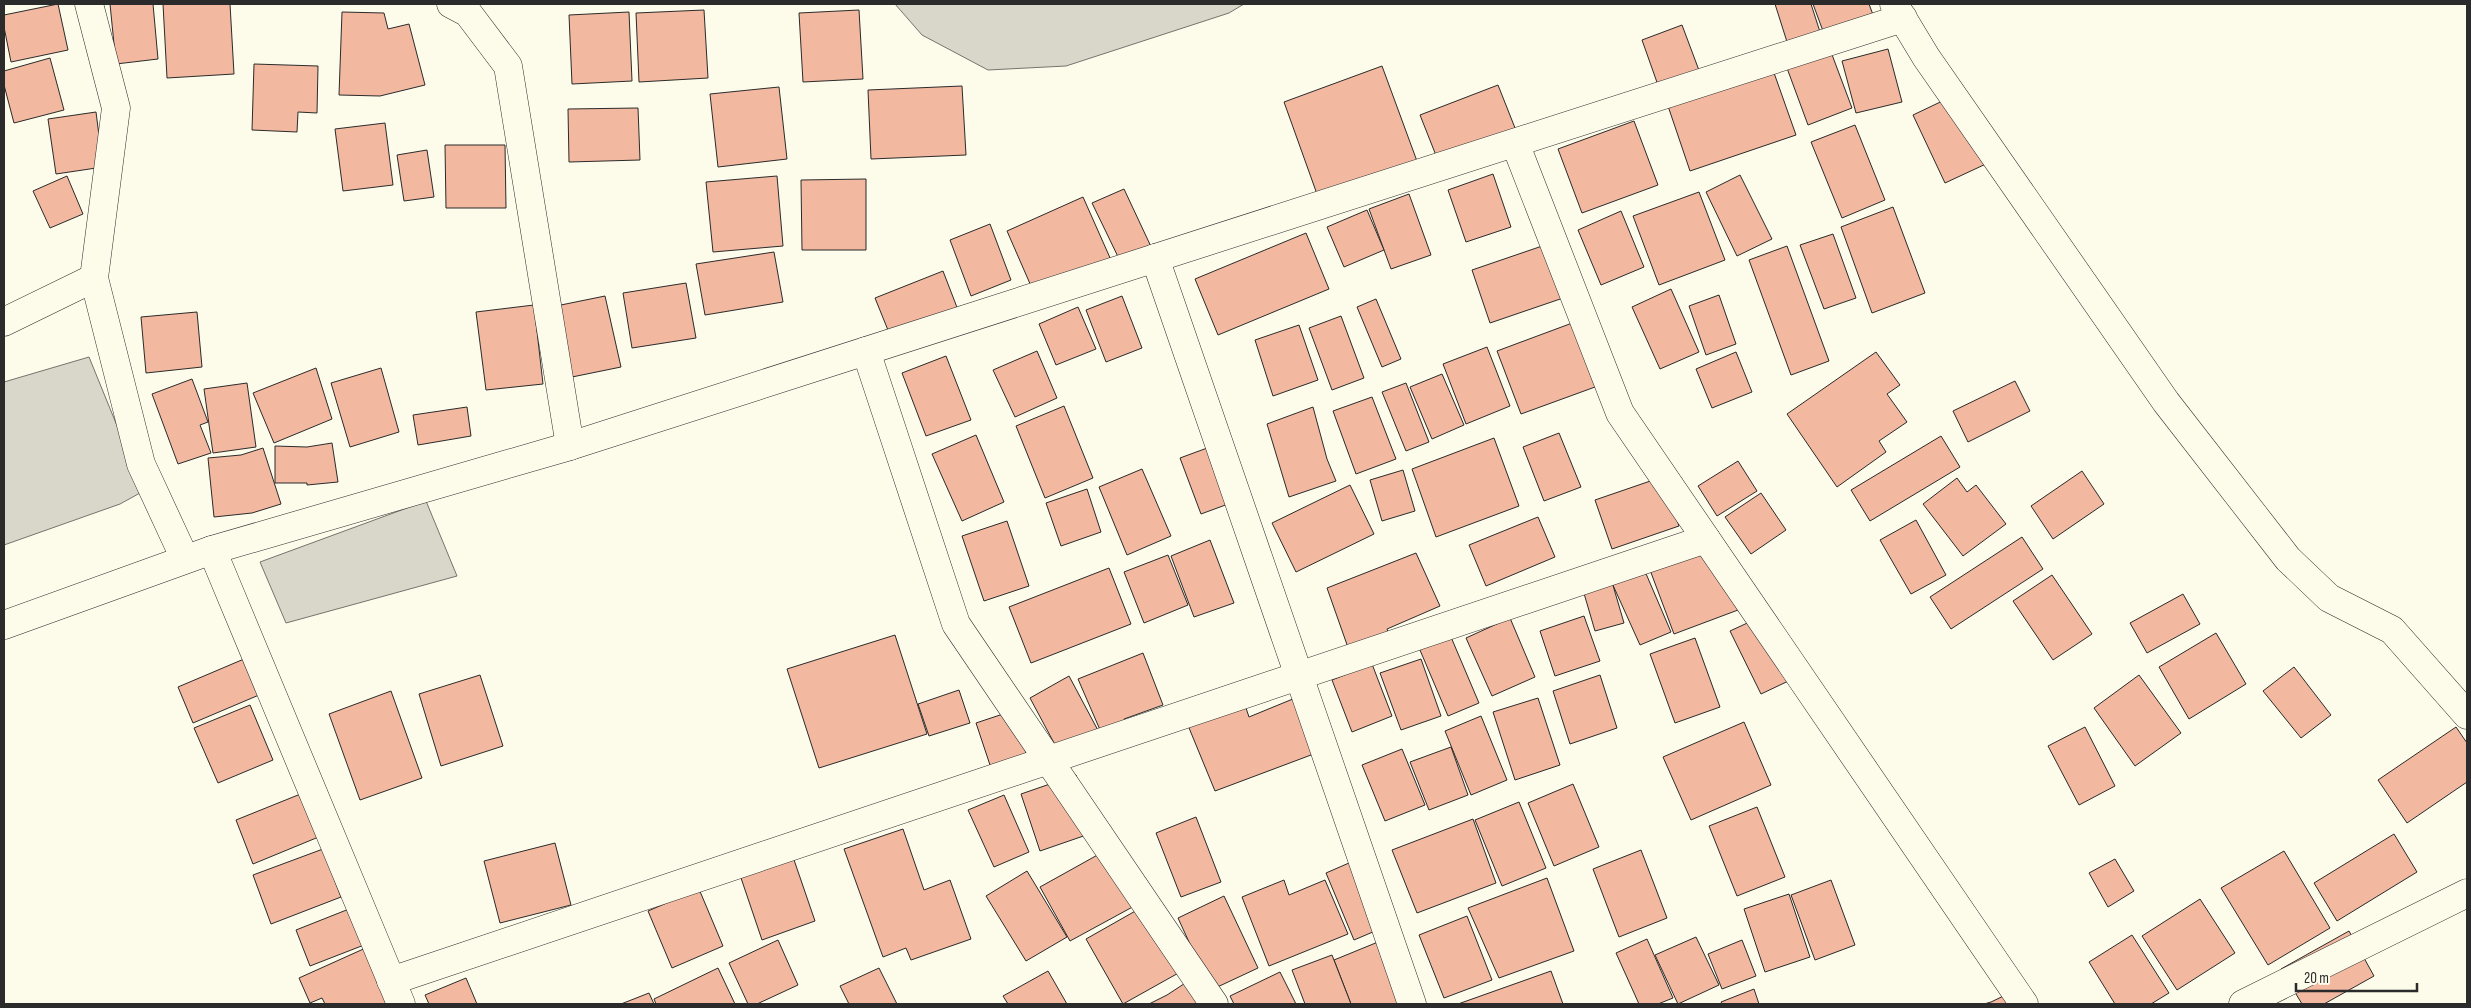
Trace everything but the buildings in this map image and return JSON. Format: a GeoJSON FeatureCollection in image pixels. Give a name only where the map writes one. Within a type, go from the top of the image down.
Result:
{"type":"FeatureCollection","features":[{"type":"Feature","properties":{"kind":"street"},"geometry":{"type":"LineString","coordinates":[[89,4],[116,108],[94,278],[141,464],[185,559]]}},
{"type":"Feature","properties":{"kind":"street"},"geometry":{"type":"LineString","coordinates":[[451,4],[468,13],[508,66],[570,446]]}},
{"type":"Feature","properties":{"kind":"street"},"geometry":{"type":"LineString","coordinates":[[4,625],[212,550],[570,446],[1514,143],[1898,11],[1932,65],[2166,402],[2288,559],[2329,598],[2392,630],[2467,715]]}},
{"type":"Feature","properties":{"kind":"street"},"geometry":{"type":"LineString","coordinates":[[1514,143],[1620,413],[2024,1004]]}},
{"type":"Feature","properties":{"kind":"street"},"geometry":{"type":"LineString","coordinates":[[1155,258],[1412,1004]]}},
{"type":"Feature","properties":{"kind":"street"},"geometry":{"type":"LineString","coordinates":[[4,322],[94,278]]}},
{"type":"Feature","properties":{"kind":"street"},"geometry":{"type":"LineString","coordinates":[[866,350],[956,624],[1214,1004]]}},
{"type":"Feature","properties":{"kind":"street"},"geometry":{"type":"LineString","coordinates":[[212,550],[396,992],[1048,760],[1706,539]]}},
{"type":"Feature","properties":{"kind":"street"},"geometry":{"type":"LineString","coordinates":[[2243,1004],[2467,893]]}},
{"type":"Feature","properties":{"kind":"shaded area"},"geometry":{"type":"Polygon","coordinates":[[[895,4],[1244,4],[1229,13],[1066,66],[988,70],[922,35],[895,4]]]}},
{"type":"Feature","properties":{"kind":"shaded area"},"geometry":{"type":"Polygon","coordinates":[[[89,357],[122,438],[140,493],[120,504],[4,545],[4,382],[89,357]]]}},
{"type":"Feature","properties":{"kind":"shaded area"},"geometry":{"type":"Polygon","coordinates":[[[426,501],[457,576],[286,623],[260,562],[426,501]]]}}]}
